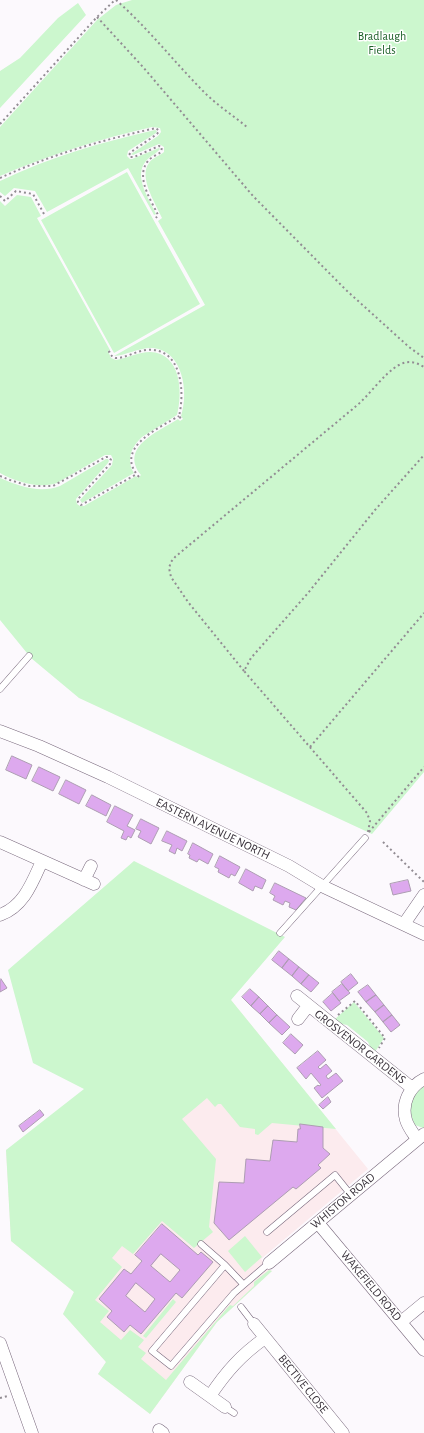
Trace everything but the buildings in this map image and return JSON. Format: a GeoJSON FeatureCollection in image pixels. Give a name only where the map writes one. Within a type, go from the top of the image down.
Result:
{"type":"FeatureCollection","features":[{"type":"Feature","properties":{"kind":"street","name":"EASTERN AVENUE NORTH"},"geometry":{"type":"LineString","coordinates":[[0,731],[40,746],[108,778],[289,866],[322,886],[424,934]]}},
{"type":"Feature","properties":{"kind":"street"},"geometry":{"type":"LineString","coordinates":[[0,842],[89,882],[91,866]]}},
{"type":"Feature","properties":{"kind":"street"},"geometry":{"type":"LineString","coordinates":[[0,915],[6,913],[18,904],[26,894],[42,861]]}},
{"type":"Feature","properties":{"kind":"street"},"geometry":{"type":"LineString","coordinates":[[404,924],[424,895]]}},
{"type":"Feature","properties":{"kind":"street","name":"GROSVENOR GARDENS"},"geometry":{"type":"LineString","coordinates":[[297,996],[412,1088]]}},
{"type":"Feature","properties":{"kind":"street","name":"GROSVENOR GARDENS"},"geometry":{"type":"LineString","coordinates":[[298,1019],[308,1006]]}},
{"type":"Feature","properties":{"kind":"street"},"geometry":{"type":"LineString","coordinates":[[412,1088],[424,1079]]}},
{"type":"Feature","properties":{"kind":"street","name":"WHISTON ROAD"},"geometry":{"type":"LineString","coordinates":[[269,1263],[421,1137],[406,1121],[404,1112],[405,1102],[412,1088]]}},
{"type":"Feature","properties":{"kind":"street","name":"WAKEFIELD ROAD"},"geometry":{"type":"LineString","coordinates":[[318,1223],[424,1350]]}},
{"type":"Feature","properties":{"kind":"street"},"geometry":{"type":"LineString","coordinates":[[401,1322],[424,1303]]}},
{"type":"Feature","properties":{"kind":"street","name":"BECTIVE CLOSE"},"geometry":{"type":"LineString","coordinates":[[254,1324],[341,1432]]}},
{"type":"Feature","properties":{"kind":"street"},"geometry":{"type":"LineString","coordinates":[[210,1396],[236,1361],[265,1338]]}},
{"type":"Feature","properties":{"kind":"street"},"geometry":{"type":"LineString","coordinates":[[0,1343],[32,1433]]}},
{"type":"Feature","properties":{"kind":"street"},"geometry":{"type":"LineString","coordinates":[[187,1380],[229,1410]]}},
{"type":"Feature","properties":{"kind":"lane"},"geometry":{"type":"LineString","coordinates":[[0,689],[29,656]]}},
{"type":"Feature","properties":{"kind":"lane"},"geometry":{"type":"LineString","coordinates":[[280,933],[365,838]]}},
{"type":"Feature","properties":{"kind":"lane"},"geometry":{"type":"LineString","coordinates":[[267,1232],[335,1175],[351,1195]]}},
{"type":"Feature","properties":{"kind":"lane"},"geometry":{"type":"LineString","coordinates":[[201,1244],[225,1264],[244,1284]]}},
{"type":"Feature","properties":{"kind":"lane"},"geometry":{"type":"LineString","coordinates":[[225,1264],[152,1351],[171,1366],[234,1293],[269,1263]]}},
{"type":"Feature","properties":{"kind":"lane"},"geometry":{"type":"LineString","coordinates":[[241,1307],[254,1324]]}},
{"type":"Feature","properties":{"kind":"path"},"geometry":{"type":"LineString","coordinates":[[0,124],[97,17],[116,0],[131,13],[173,60],[207,94],[248,128]]}},
{"type":"Feature","properties":{"kind":"path"},"geometry":{"type":"LineString","coordinates":[[97,17],[143,67],[253,196],[346,290],[409,347],[424,358]]}},
{"type":"Feature","properties":{"kind":"path"},"geometry":{"type":"LineString","coordinates":[[0,178],[70,151],[156,128],[159,131],[157,134],[129,154],[130,156],[134,157],[159,146],[162,147],[161,152],[147,162],[143,172],[143,180],[158,215],[156,218]]}},
{"type":"Feature","properties":{"kind":"path"},"geometry":{"type":"LineString","coordinates":[[0,196],[5,201],[16,191],[33,194],[44,214]]}},
{"type":"Feature","properties":{"kind":"path"},"geometry":{"type":"LineString","coordinates":[[110,352],[114,358],[123,357],[146,350],[160,352],[169,357],[176,366],[182,384],[179,416],[143,438],[137,445],[132,459],[133,468],[139,477]]}},
{"type":"Feature","properties":{"kind":"path"},"geometry":{"type":"LineString","coordinates":[[365,838],[370,824],[369,817],[244,671],[188,602],[170,574],[169,568],[175,557],[357,406],[394,368],[404,362],[409,361],[424,367]]}},
{"type":"Feature","properties":{"kind":"path"},"geometry":{"type":"LineString","coordinates":[[179,416],[182,420]]}},
{"type":"Feature","properties":{"kind":"path"},"geometry":{"type":"LineString","coordinates":[[244,671],[251,658],[308,593],[375,510],[424,455]]}},
{"type":"Feature","properties":{"kind":"path"},"geometry":{"type":"LineString","coordinates":[[0,476],[29,486],[53,486],[106,457],[109,458],[111,462],[78,498],[78,502],[81,505],[136,474]]}},
{"type":"Feature","properties":{"kind":"path"},"geometry":{"type":"LineString","coordinates":[[310,747],[424,613]]}},
{"type":"Feature","properties":{"kind":"path"},"geometry":{"type":"LineString","coordinates":[[365,838],[424,767]]}},
{"type":"Feature","properties":{"kind":"path"},"geometry":{"type":"LineString","coordinates":[[383,842],[424,882]]}},
{"type":"Feature","properties":{"kind":"path"},"geometry":{"type":"LineString","coordinates":[[329,1022],[355,1001],[385,1038],[373,1058]]}},
{"type":"Feature","properties":{"kind":"shaded area"},"geometry":{"type":"Polygon","coordinates":[[[231,1000],[368,1169],[261,1259],[272,1271],[217,1322],[150,1414],[98,1374],[106,1362],[63,1314],[74,1292],[11,1241],[6,1150],[231,1000]]]}},
{"type":"Feature","properties":{"kind":"green space","name":"Bradlaugh Fields"},"geometry":{"type":"Polygon","coordinates":[[[132,0],[424,0],[424,772],[372,834],[79,698],[31,658],[0,620],[0,478],[30,488],[52,488],[60,486],[108,459],[108,463],[76,499],[77,504],[84,506],[136,476],[138,478],[141,475],[135,465],[135,456],[138,448],[152,435],[178,419],[180,421],[183,419],[181,416],[184,385],[177,365],[171,357],[163,351],[153,348],[114,356],[205,305],[158,221],[162,218],[152,198],[147,183],[146,169],[152,160],[164,152],[164,147],[159,144],[133,155],[131,154],[158,136],[161,132],[160,128],[152,127],[94,142],[56,154],[0,176],[0,127],[97,20],[116,5],[132,0]]]}},
{"type":"Feature","properties":{"kind":"green space"},"geometry":{"type":"Polygon","coordinates":[[[78,3],[86,15],[0,108],[0,71],[20,58],[58,18],[78,3]]]}},
{"type":"Feature","properties":{"kind":"green space"},"geometry":{"type":"Polygon","coordinates":[[[155,130],[157,131],[156,133],[128,151],[127,156],[132,159],[159,148],[160,149],[146,161],[142,167],[141,174],[146,195],[156,214],[154,215],[128,168],[47,212],[35,191],[14,188],[5,196],[0,192],[0,181],[19,172],[57,157],[96,145],[155,130]]]}},
{"type":"Feature","properties":{"kind":"green space"},"geometry":{"type":"Polygon","coordinates":[[[127,172],[200,304],[114,353],[41,220],[127,172]]]}},
{"type":"Feature","properties":{"kind":"green space"},"geometry":{"type":"Polygon","coordinates":[[[17,195],[31,197],[41,216],[37,218],[110,350],[108,351],[111,358],[116,360],[146,352],[160,354],[168,359],[174,366],[177,375],[180,396],[177,415],[142,437],[135,445],[130,459],[134,473],[82,503],[80,500],[112,465],[113,459],[111,455],[105,455],[57,483],[50,485],[28,484],[0,473],[0,201],[5,206],[17,195]]]}},
{"type":"Feature","properties":{"kind":"green space"},"geometry":{"type":"Polygon","coordinates":[[[134,861],[285,937],[231,1000],[336,1129],[272,1123],[258,1135],[255,1134],[255,1129],[240,1127],[221,1104],[218,1104],[215,1107],[207,1098],[182,1119],[216,1159],[209,1227],[213,1232],[194,1248],[162,1221],[133,1254],[122,1246],[112,1258],[122,1267],[95,1300],[109,1311],[100,1322],[121,1340],[130,1330],[144,1340],[138,1347],[146,1353],[141,1359],[166,1380],[228,1307],[230,1305],[233,1306],[254,1286],[254,1282],[269,1270],[272,1271],[217,1322],[150,1414],[98,1374],[106,1362],[63,1314],[74,1292],[11,1241],[6,1150],[84,1089],[33,1063],[8,970],[134,861]]]}},
{"type":"Feature","properties":{"kind":"green space"},"geometry":{"type":"Polygon","coordinates":[[[354,1002],[384,1038],[375,1052],[371,1049],[368,1042],[347,1025],[337,1023],[334,1020],[354,1002]]]}},
{"type":"Feature","properties":{"kind":"green space"},"geometry":{"type":"Polygon","coordinates":[[[424,1085],[423,1128],[415,1125],[410,1106],[414,1094],[424,1085]]]}},
{"type":"Feature","properties":{"kind":"green space"},"geometry":{"type":"Polygon","coordinates":[[[245,1236],[262,1257],[245,1272],[228,1251],[245,1236]]]}},
{"type":"Feature","properties":{"kind":"green space"},"geometry":{"type":"Polygon","coordinates":[[[173,1299],[176,1302],[146,1338],[143,1336],[173,1299]]]}}]}
